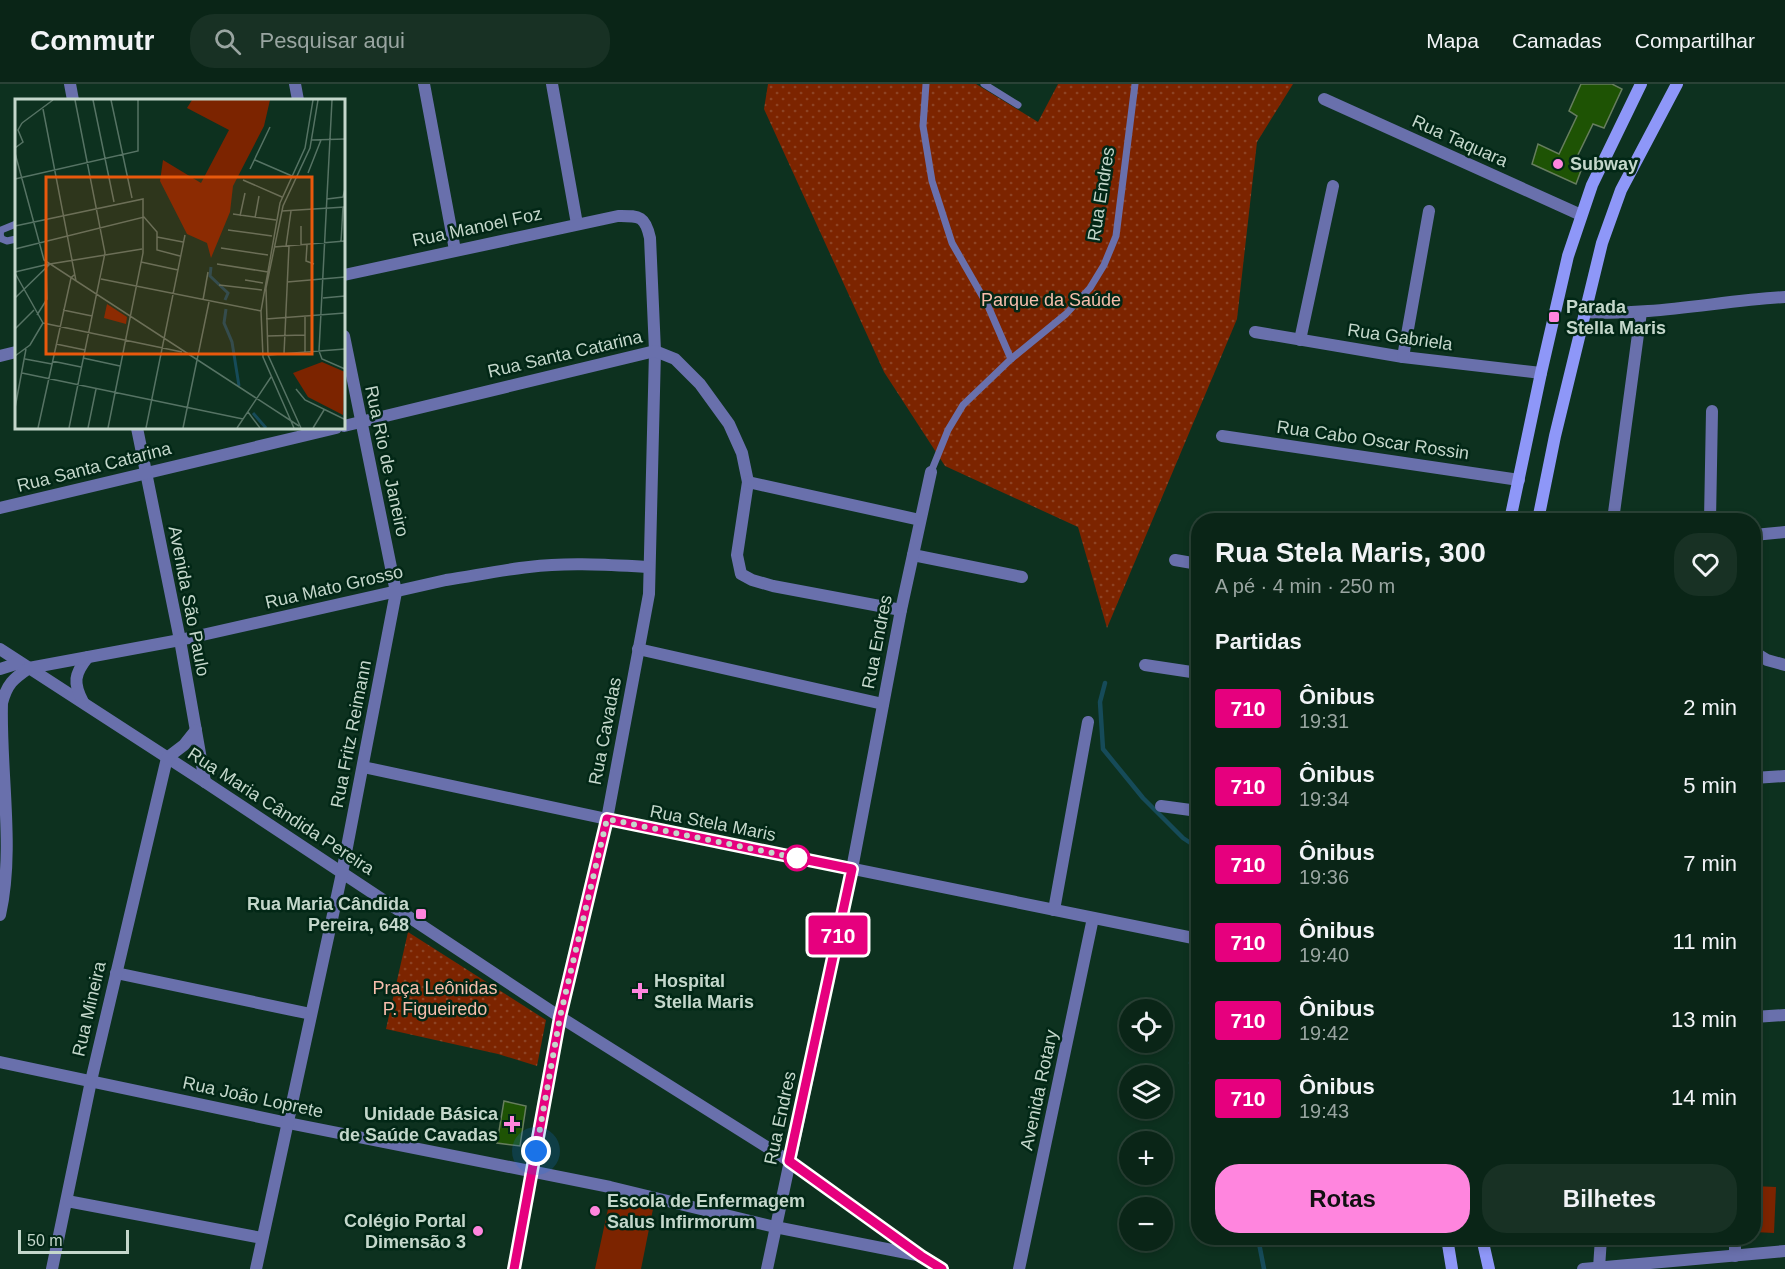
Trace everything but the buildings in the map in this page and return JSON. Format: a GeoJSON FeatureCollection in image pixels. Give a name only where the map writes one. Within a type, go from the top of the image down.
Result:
{"type":"FeatureCollection","features":[{"type":"Feature","properties":{"kind":"main road"},"geometry":{"type":"LineString","coordinates":[[1512,513],[1568,256],[1581,215],[1606,154],[1641,84]]}},
{"type":"Feature","properties":{"kind":"main road"},"geometry":{"type":"LineString","coordinates":[[1539,513],[1555,436],[1602,243],[1621,190],[1677,84]]}},
{"type":"Feature","properties":{"kind":"main road"},"geometry":{"type":"LineString","coordinates":[[1448,1245],[1452,1269]]}},
{"type":"Feature","properties":{"kind":"main road"},"geometry":{"type":"LineString","coordinates":[[1484,1245],[1489,1269]]}},
{"type":"Feature","properties":{"kind":"street"},"geometry":{"type":"LineString","coordinates":[[70,84],[73,99]]}},
{"type":"Feature","properties":{"kind":"street"},"geometry":{"type":"LineString","coordinates":[[294,84],[298,99]]}},
{"type":"Feature","properties":{"kind":"street"},"geometry":{"type":"LineString","coordinates":[[424,84],[455,250]]}},
{"type":"Feature","properties":{"kind":"street"},"geometry":{"type":"LineString","coordinates":[[552,84],[577,224]]}},
{"type":"Feature","properties":{"kind":"street","name":"Rua Taquara"},"geometry":{"type":"LineString","coordinates":[[1323,99],[1581,215]]}},
{"type":"Feature","properties":{"kind":"street"},"geometry":{"type":"LineString","coordinates":[[1300,340],[1333,186]]}},
{"type":"Feature","properties":{"kind":"street"},"geometry":{"type":"LineString","coordinates":[[1403,357],[1429,211]]}},
{"type":"Feature","properties":{"kind":"street","name":"Rua Manoel Foz"},"geometry":{"type":"LineString","coordinates":[[345,275],[618,216]]}},
{"type":"Feature","properties":{"kind":"street","name":"Rua Cavadas"},"geometry":{"type":"LineString","coordinates":[[514,1269],[560,1017],[607,819],[649,594],[655,351],[651,253],[648,227],[643,220],[636,216],[618,216]]}},
{"type":"Feature","properties":{"kind":"street"},"geometry":{"type":"LineString","coordinates":[[1584,312],[1641,312],[1785,297]]}},
{"type":"Feature","properties":{"kind":"street"},"geometry":{"type":"LineString","coordinates":[[1614,513],[1641,312]]}},
{"type":"Feature","properties":{"kind":"street","name":"Rua Gabriela"},"geometry":{"type":"LineString","coordinates":[[1255,332],[1403,357],[1541,373]]}},
{"type":"Feature","properties":{"kind":"street","name":"Rua Rio de Janeiro"},"geometry":{"type":"LineString","coordinates":[[345,341],[396,592]]}},
{"type":"Feature","properties":{"kind":"street"},"geometry":{"type":"LineString","coordinates":[[655,351],[675,359],[700,384],[729,424],[742,453],[748,482],[737,555],[741,574],[773,586],[901,610]]}},
{"type":"Feature","properties":{"kind":"street","name":"Rua Santa Catarina"},"geometry":{"type":"LineString","coordinates":[[345,426],[655,351]]}},
{"type":"Feature","properties":{"kind":"street"},"geometry":{"type":"LineString","coordinates":[[0,356],[15,352]]}},
{"type":"Feature","properties":{"kind":"street"},"geometry":{"type":"LineString","coordinates":[[1710,513],[1712,411]]}},
{"type":"Feature","properties":{"kind":"street","name":"Avenida São Paulo"},"geometry":{"type":"LineString","coordinates":[[137,429],[206,782]]}},
{"type":"Feature","properties":{"kind":"street","name":"Rua Santa Catarina"},"geometry":{"type":"LineString","coordinates":[[0,508],[332,429]]}},
{"type":"Feature","properties":{"kind":"street","name":"Rua Cabo Oscar Rossin"},"geometry":{"type":"LineString","coordinates":[[1222,436],[1519,480]]}},
{"type":"Feature","properties":{"kind":"street","name":"Rua Endres"},"geometry":{"type":"LineString","coordinates":[[767,1269],[852,869],[901,610],[931,472]]}},
{"type":"Feature","properties":{"kind":"street"},"geometry":{"type":"LineString","coordinates":[[748,482],[920,520]]}},
{"type":"Feature","properties":{"kind":"street"},"geometry":{"type":"LineString","coordinates":[[1761,534],[1785,532]]}},
{"type":"Feature","properties":{"kind":"street"},"geometry":{"type":"LineString","coordinates":[[913,555],[1022,577]]}},
{"type":"Feature","properties":{"kind":"street"},"geometry":{"type":"LineString","coordinates":[[1175,560],[1191,563]]}},
{"type":"Feature","properties":{"kind":"street","name":"Rua Mato Grosso"},"geometry":{"type":"LineString","coordinates":[[0,669],[88,657],[180,640],[446,580],[530,567],[600,564],[649,567]]}},
{"type":"Feature","properties":{"kind":"street","name":"Rua Fritz Reimann"},"geometry":{"type":"LineString","coordinates":[[256,1269],[342,873],[396,592]]}},
{"type":"Feature","properties":{"kind":"street","name":"Rua Maria Cândida Pereira"},"geometry":{"type":"LineString","coordinates":[[0,649],[206,782],[560,1017],[789,1161],[942,1269]]}},
{"type":"Feature","properties":{"kind":"street"},"geometry":{"type":"LineString","coordinates":[[638,649],[883,704]]}},
{"type":"Feature","properties":{"kind":"street"},"geometry":{"type":"LineString","coordinates":[[1761,656],[1785,665]]}},
{"type":"Feature","properties":{"kind":"street"},"geometry":{"type":"LineString","coordinates":[[84,704],[78,693],[76,676],[88,657]]}},
{"type":"Feature","properties":{"kind":"street"},"geometry":{"type":"LineString","coordinates":[[1145,664],[1191,672]]}},
{"type":"Feature","properties":{"kind":"street"},"geometry":{"type":"LineString","coordinates":[[0,915],[4,897],[6,852],[1,718],[3,690],[24,666]]}},
{"type":"Feature","properties":{"kind":"street"},"geometry":{"type":"LineString","coordinates":[[1054,910],[1088,722]]}},
{"type":"Feature","properties":{"kind":"street"},"geometry":{"type":"LineString","coordinates":[[167,758],[184,746],[196,730]]}},
{"type":"Feature","properties":{"kind":"street","name":"Rua Mineira"},"geometry":{"type":"LineString","coordinates":[[52,1269],[91,1081],[167,758]]}},
{"type":"Feature","properties":{"kind":"street","name":"Rua Stela Maris"},"geometry":{"type":"LineString","coordinates":[[363,766],[607,819],[1191,938]]}},
{"type":"Feature","properties":{"kind":"street"},"geometry":{"type":"LineString","coordinates":[[1761,778],[1785,776]]}},
{"type":"Feature","properties":{"kind":"street"},"geometry":{"type":"LineString","coordinates":[[1161,806],[1191,810]]}},
{"type":"Feature","properties":{"kind":"street","name":"Avenida Rotary"},"geometry":{"type":"LineString","coordinates":[[1019,1269],[1093,918]]}},
{"type":"Feature","properties":{"kind":"street"},"geometry":{"type":"LineString","coordinates":[[116,973],[311,1014]]}},
{"type":"Feature","properties":{"kind":"street"},"geometry":{"type":"LineString","coordinates":[[1761,1017],[1785,1015]]}},
{"type":"Feature","properties":{"kind":"street","name":"Rua João Loprete"},"geometry":{"type":"LineString","coordinates":[[0,1062],[531,1173],[610,1187],[775,1227],[921,1256]]}},
{"type":"Feature","properties":{"kind":"street"},"geometry":{"type":"LineString","coordinates":[[67,1201],[262,1238]]}},
{"type":"Feature","properties":{"kind":"street"},"geometry":{"type":"LineString","coordinates":[[1599,1268],[1601,1245]]}},
{"type":"Feature","properties":{"kind":"street"},"geometry":{"type":"LineString","coordinates":[[1736,1245],[1736,1256]]}},
{"type":"Feature","properties":{"kind":"street"},"geometry":{"type":"LineString","coordinates":[[1583,1269],[1785,1251]]}},
{"type":"Feature","properties":{"kind":"lane"},"geometry":{"type":"LineString","coordinates":[[926,84],[923,126],[932,182],[952,243],[988,306],[1011,359]]}},
{"type":"Feature","properties":{"kind":"lane"},"geometry":{"type":"LineString","coordinates":[[984,84],[1018,105]]}},
{"type":"Feature","properties":{"kind":"lane","name":"Rua Endres"},"geometry":{"type":"LineString","coordinates":[[931,472],[948,430],[963,405],[1011,359],[1066,314],[1090,288],[1104,265],[1116,236],[1136,84]]}},
{"type":"Feature","properties":{"kind":"lane"},"geometry":{"type":"LineString","coordinates":[[15,224],[1,230],[0,235],[7,241],[15,238]]}},
{"type":"Feature","properties":{"kind":"green space","name":"Parque da Saúde"},"geometry":{"type":"Polygon","coordinates":[[[768,84],[976,84],[1038,122],[1058,84],[1293,84],[1257,142],[1237,319],[1107,628],[1078,527],[945,466],[884,372],[764,109],[768,84]]]}},
{"type":"Feature","properties":{"kind":"green space","name":"Praça Leônidas P. Figueiredo"},"geometry":{"type":"Polygon","coordinates":[[[408,932],[546,1020],[537,1066],[498,1054],[386,1029],[408,932]]]}},
{"type":"Feature","properties":{"kind":"green space"},"geometry":{"type":"Polygon","coordinates":[[[1761,1186],[1776,1187],[1774,1233],[1761,1232],[1761,1186]]]}},
{"type":"Feature","properties":{"kind":"green space"},"geometry":{"type":"Polygon","coordinates":[[[611,1195],[654,1204],[641,1269],[595,1269],[611,1195]]]}},
{"type":"Feature","properties":{"kind":"waterway"},"geometry":{"type":"LineString","coordinates":[[1105,683],[1100,702],[1103,749],[1143,798],[1191,843]]}},
{"type":"Feature","properties":{"kind":"waterway"},"geometry":{"type":"LineString","coordinates":[[1259,1245],[1264,1269]]}},
{"type":"Feature","properties":{"kind":"bus line","name":"710"},"geometry":{"type":"LineString","coordinates":[[514,1269],[560,1017],[607,819],[852,869],[789,1161],[942,1269]]}},
{"type":"Feature","properties":{"kind":"place","name":"Subway"},"geometry":{"type":"Point","coordinates":[1558,164]}},
{"type":"Feature","properties":{"kind":"place","name":"Parada Stella Maris"},"geometry":{"type":"Point","coordinates":[1554,317]}},
{"type":"Feature","properties":{"kind":"place","name":"Rua Maria Cândida Pereira, 648"},"geometry":{"type":"Point","coordinates":[421,914]}},
{"type":"Feature","properties":{"kind":"place","name":"Hospital Stella Maris"},"geometry":{"type":"Point","coordinates":[640,991]}},
{"type":"Feature","properties":{"kind":"place","name":"Unidade Básica de Saúde Cavadas"},"geometry":{"type":"Point","coordinates":[512,1124]}},
{"type":"Feature","properties":{"kind":"place","name":"Escola de Enfermagem Salus Infirmorum"},"geometry":{"type":"Point","coordinates":[595,1211]}},
{"type":"Feature","properties":{"kind":"place","name":"Colégio Portal Dimensão 3"},"geometry":{"type":"Point","coordinates":[478,1231]}},
{"type":"Feature","properties":{"kind":"route"},"geometry":{"type":"LineString","coordinates":[[536,1151],[560,1017],[607,819],[807,860],[797,858]]}}]}
